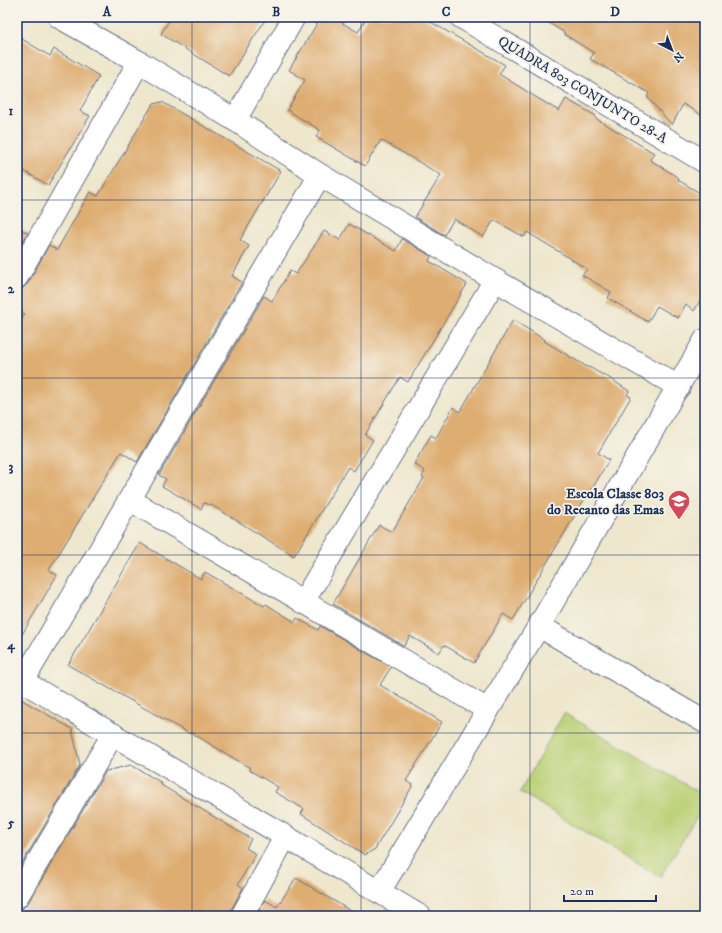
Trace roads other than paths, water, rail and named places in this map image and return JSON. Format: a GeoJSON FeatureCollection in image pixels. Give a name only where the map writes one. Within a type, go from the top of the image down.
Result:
{"type":"FeatureCollection","features":[{"type":"Feature","properties":{"kind":"street"},"geometry":{"type":"LineString","coordinates":[[59,17],[139,62],[235,120],[320,175],[495,280],[679,387]]}},
{"type":"Feature","properties":{"kind":"street"},"geometry":{"type":"LineString","coordinates":[[235,120],[294,17]]}},
{"type":"Feature","properties":{"kind":"street","name":"QUADRA 803 CONJUNTO 28-A"},"geometry":{"type":"LineString","coordinates":[[460,17],[705,162]]}},
{"type":"Feature","properties":{"kind":"street"},"geometry":{"type":"LineString","coordinates":[[17,277],[139,62]]}},
{"type":"Feature","properties":{"kind":"street"},"geometry":{"type":"LineString","coordinates":[[320,175],[130,500],[20,680],[113,734],[285,838],[420,916]]}},
{"type":"Feature","properties":{"kind":"street"},"geometry":{"type":"LineString","coordinates":[[303,602],[495,280]]}},
{"type":"Feature","properties":{"kind":"street"},"geometry":{"type":"LineString","coordinates":[[379,892],[539,626],[705,340]]}},
{"type":"Feature","properties":{"kind":"street"},"geometry":{"type":"LineString","coordinates":[[130,500],[488,710]]}},
{"type":"Feature","properties":{"kind":"street"},"geometry":{"type":"LineString","coordinates":[[539,626],[705,722]]}},
{"type":"Feature","properties":{"kind":"street"},"geometry":{"type":"LineString","coordinates":[[17,896],[113,734]]}},
{"type":"Feature","properties":{"kind":"street"},"geometry":{"type":"LineString","coordinates":[[242,916],[285,838]]}},
{"type":"Feature","properties":{"kind":"place","name":"Escola Classe 803 do Recanto das Emas"},"geometry":{"type":"Point","coordinates":[679,520]}}]}
